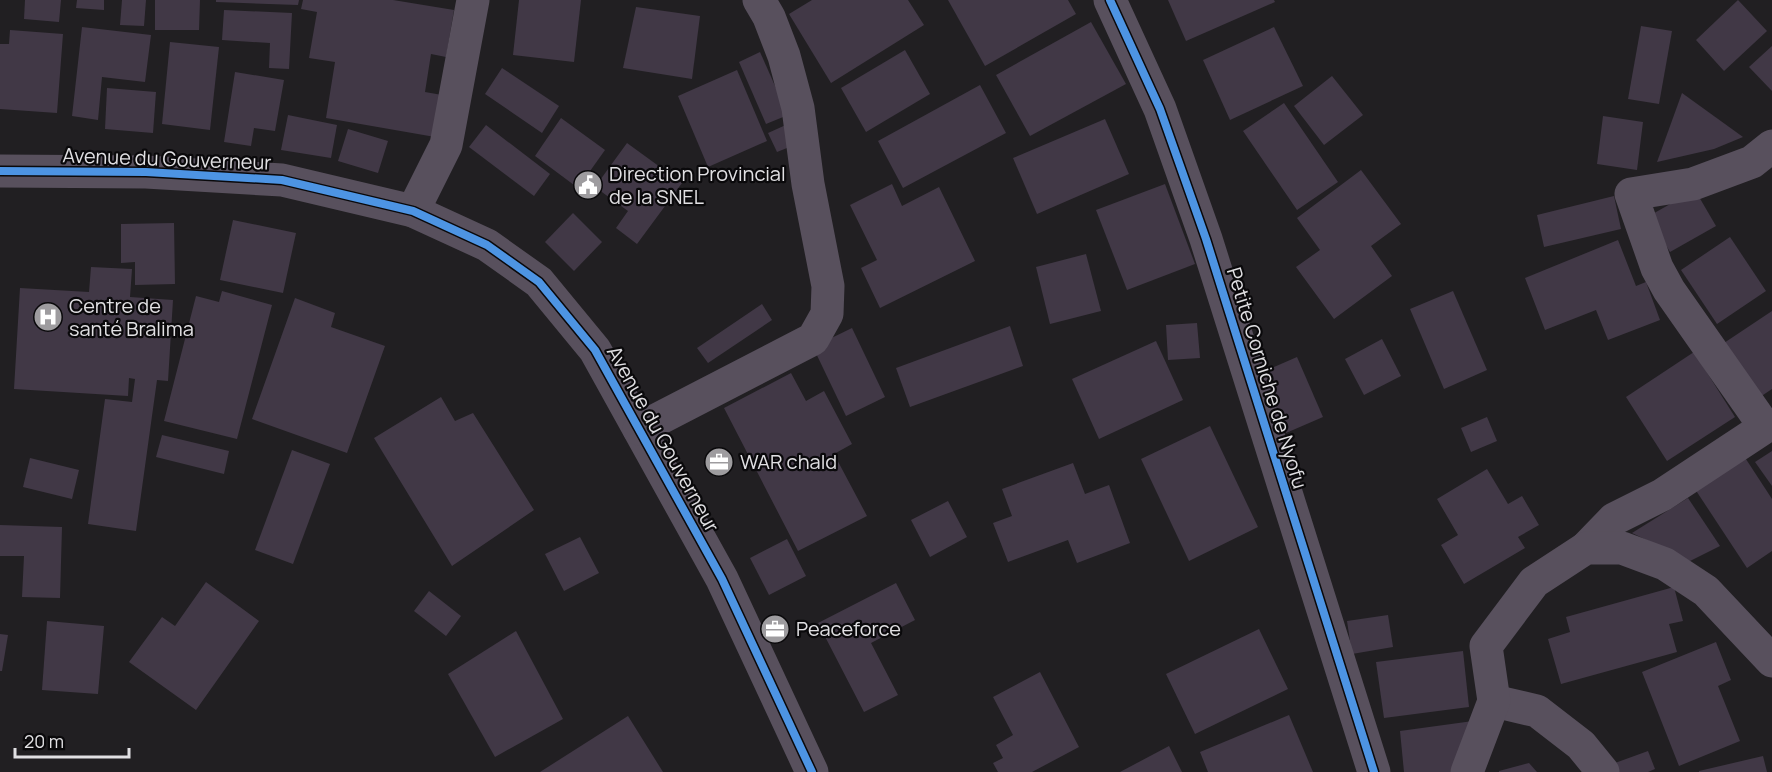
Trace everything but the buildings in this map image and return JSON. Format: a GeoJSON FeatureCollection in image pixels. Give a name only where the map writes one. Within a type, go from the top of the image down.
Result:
{"type":"FeatureCollection","features":[{"type":"Feature","properties":{"kind":"street"},"geometry":{"type":"LineString","coordinates":[[413,211],[446,145],[473,0]]}},
{"type":"Feature","properties":{"kind":"street"},"geometry":{"type":"LineString","coordinates":[[639,429],[813,339],[827,314],[828,286],[808,184],[798,108],[784,56],[769,17],[759,0]]}},
{"type":"Feature","properties":{"kind":"street","name":"Petite Corniche de Nyofu"},"geometry":{"type":"LineString","coordinates":[[1110,0],[1160,109],[1206,239],[1374,772]]}},
{"type":"Feature","properties":{"kind":"street"},"geometry":{"type":"LineString","coordinates":[[1467,772],[1494,701],[1486,646],[1534,582],[1586,548],[1614,519],[1662,495],[1768,425],[1669,290],[1657,268],[1631,194],[1693,184],[1752,162],[1772,146]]}},
{"type":"Feature","properties":{"kind":"street","name":"Avenue du Gouverneur"},"geometry":{"type":"LineString","coordinates":[[0,171],[146,172],[282,180],[413,211],[487,245],[539,282],[595,350],[722,579],[812,772]]}},
{"type":"Feature","properties":{"kind":"street"},"geometry":{"type":"LineString","coordinates":[[1586,548],[1622,548],[1665,564],[1706,591],[1772,661]]}},
{"type":"Feature","properties":{"kind":"street"},"geometry":{"type":"LineString","coordinates":[[1494,701],[1537,711],[1581,745],[1603,772]]}},
{"type":"Feature","properties":{"kind":"cycle path"},"geometry":{"type":"LineString","coordinates":[[1110,0],[1160,109],[1206,239],[1374,772]]}},
{"type":"Feature","properties":{"kind":"cycle path"},"geometry":{"type":"LineString","coordinates":[[0,171],[146,172],[282,180],[413,211],[487,245],[539,282],[595,350],[722,579],[812,772]]}},
{"type":"Feature","properties":{"kind":"place","name":"Direction Provincial de la SNEL"},"geometry":{"type":"Point","coordinates":[588,185]}},
{"type":"Feature","properties":{"kind":"place","name":"Centre de santé Bralima"},"geometry":{"type":"Point","coordinates":[48,317]}},
{"type":"Feature","properties":{"kind":"place","name":"WAR chald"},"geometry":{"type":"Point","coordinates":[719,462]}},
{"type":"Feature","properties":{"kind":"place","name":"Peaceforce"},"geometry":{"type":"Point","coordinates":[775,629]}}]}
